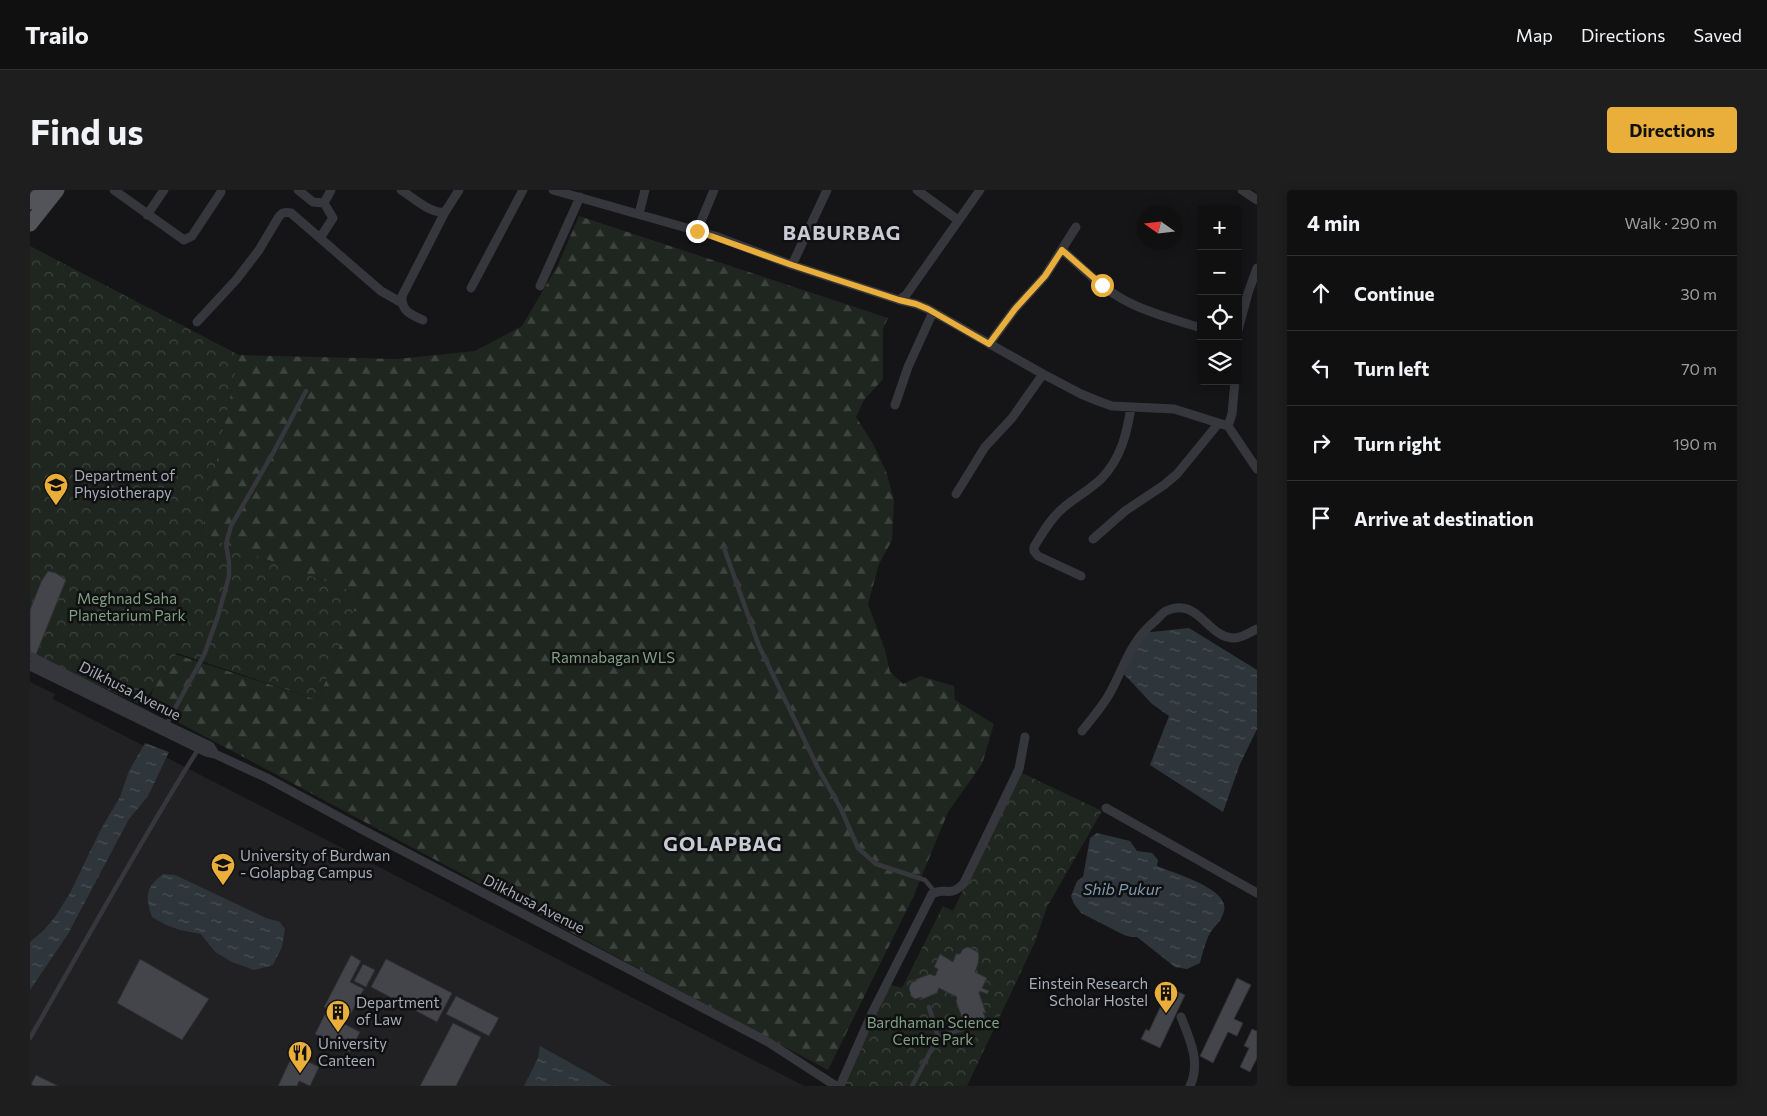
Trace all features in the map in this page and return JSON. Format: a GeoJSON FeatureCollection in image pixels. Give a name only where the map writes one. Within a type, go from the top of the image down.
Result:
{"type":"FeatureCollection","features":[{"type":"Feature","properties":{"kind":"main road"},"geometry":{"type":"LineString","coordinates":[[30,202],[40,190]]}},
{"type":"Feature","properties":{"kind":"main road"},"geometry":{"type":"LineString","coordinates":[[30,224],[57,190]]}},
{"type":"Feature","properties":{"kind":"street"},"geometry":{"type":"LineString","coordinates":[[114,190],[179,237],[187,239],[192,236],[221,192]]}},
{"type":"Feature","properties":{"kind":"street"},"geometry":{"type":"LineString","coordinates":[[147,215],[164,190]]}},
{"type":"Feature","properties":{"kind":"street"},"geometry":{"type":"LineString","coordinates":[[298,190],[313,202],[324,204],[333,218],[320,238]]}},
{"type":"Feature","properties":{"kind":"street"},"geometry":{"type":"LineString","coordinates":[[324,204],[331,190]]}},
{"type":"Feature","properties":{"kind":"street"},"geometry":{"type":"LineString","coordinates":[[402,190],[432,209],[445,212]]}},
{"type":"Feature","properties":{"kind":"street"},"geometry":{"type":"LineString","coordinates":[[423,320],[406,312],[402,303],[402,296],[445,212],[459,190]]}},
{"type":"Feature","properties":{"kind":"street"},"geometry":{"type":"LineString","coordinates":[[471,288],[523,190]]}},
{"type":"Feature","properties":{"kind":"street"},"geometry":{"type":"LineString","coordinates":[[553,190],[697,231],[792,265],[916,304],[1098,402],[1112,406],[1174,409],[1228,426],[1257,469]]}},
{"type":"Feature","properties":{"kind":"street"},"geometry":{"type":"LineString","coordinates":[[639,214],[645,190]]}},
{"type":"Feature","properties":{"kind":"street"},"geometry":{"type":"LineString","coordinates":[[697,231],[714,190]]}},
{"type":"Feature","properties":{"kind":"street"},"geometry":{"type":"LineString","coordinates":[[792,265],[827,190]]}},
{"type":"Feature","properties":{"kind":"street"},"geometry":{"type":"LineString","coordinates":[[917,190],[958,220]]}},
{"type":"Feature","properties":{"kind":"street"},"geometry":{"type":"LineString","coordinates":[[899,300],[906,295],[980,190]]}},
{"type":"Feature","properties":{"kind":"street"},"geometry":{"type":"LineString","coordinates":[[1242,190],[1257,200]]}},
{"type":"Feature","properties":{"kind":"street"},"geometry":{"type":"LineString","coordinates":[[540,286],[580,197]]}},
{"type":"Feature","properties":{"kind":"street"},"geometry":{"type":"LineString","coordinates":[[198,322],[236,280],[259,250],[281,214],[285,212],[291,213],[381,291],[402,303]]}},
{"type":"Feature","properties":{"kind":"street"},"geometry":{"type":"LineString","coordinates":[[989,344],[1015,309],[1045,276],[1076,227]]}},
{"type":"Feature","properties":{"kind":"street"},"geometry":{"type":"LineString","coordinates":[[1062,250],[1108,289],[1127,302],[1197,327]]}},
{"type":"Feature","properties":{"kind":"street"},"geometry":{"type":"LineString","coordinates":[[1242,315],[1257,268]]}},
{"type":"Feature","properties":{"kind":"street"},"geometry":{"type":"LineString","coordinates":[[895,405],[911,360],[933,312]]}},
{"type":"Feature","properties":{"kind":"street"},"geometry":{"type":"LineString","coordinates":[[956,494],[985,447],[1012,418],[1043,374]]}},
{"type":"Feature","properties":{"kind":"street"},"geometry":{"type":"LineString","coordinates":[[1228,426],[1232,414],[1235,385]]}},
{"type":"Feature","properties":{"kind":"street"},"geometry":{"type":"LineString","coordinates":[[1081,576],[1038,556],[1034,551],[1034,547],[1061,510],[1102,478],[1113,464],[1128,430],[1131,407]]}},
{"type":"Feature","properties":{"kind":"street"},"geometry":{"type":"LineString","coordinates":[[1094,539],[1124,511],[1164,485],[1177,474],[1218,424]]}},
{"type":"Feature","properties":{"kind":"street"},"geometry":{"type":"LineString","coordinates":[[1082,731],[1111,692],[1123,664],[1139,636],[1165,611],[1175,608],[1189,609],[1222,634],[1234,638],[1239,638],[1257,629]]}},
{"type":"Feature","properties":{"kind":"street","name":"Dilkhusa Avenue"},"geometry":{"type":"LineString","coordinates":[[30,656],[95,694]]}},
{"type":"Feature","properties":{"kind":"street","name":"Dilkhusa Avenue"},"geometry":{"type":"LineString","coordinates":[[30,666],[95,694],[165,728],[210,746],[215,754]]}},
{"type":"Feature","properties":{"kind":"street","name":"Dilkhusa Avenue"},"geometry":{"type":"LineString","coordinates":[[165,728],[210,754],[215,754],[266,778],[768,1042],[836,1086]]}},
{"type":"Feature","properties":{"kind":"street"},"geometry":{"type":"LineString","coordinates":[[840,1086],[873,1011],[932,894],[935,892],[952,892],[964,883],[1019,769],[1025,737]]}},
{"type":"Feature","properties":{"kind":"street"},"geometry":{"type":"LineString","coordinates":[[1106,808],[1257,893]]}},
{"type":"Feature","properties":{"kind":"street"},"geometry":{"type":"LineString","coordinates":[[1181,1017],[1192,1046],[1195,1067],[1190,1086]]}},
{"type":"Feature","properties":{"kind":"lane"},"geometry":{"type":"LineString","coordinates":[[165,728],[204,656],[218,616],[229,576],[226,544],[230,526],[306,391]]}},
{"type":"Feature","properties":{"kind":"lane"},"geometry":{"type":"LineString","coordinates":[[724,548],[759,646],[818,768],[841,809],[858,848],[876,864],[925,880],[935,892]]}},
{"type":"Feature","properties":{"kind":"lane"},"geometry":{"type":"LineString","coordinates":[[30,1038],[160,810],[199,748]]}},
{"type":"Feature","properties":{"kind":"lane"},"geometry":{"type":"LineString","coordinates":[[912,1086],[938,1037],[929,1007]]}},
{"type":"Feature","properties":{"kind":"lane"},"geometry":{"type":"LineString","coordinates":[[938,1037],[968,1028]]}},
{"type":"Feature","properties":{"kind":"shaded area","name":"University of Burdwan - Golapbag Campus"},"geometry":{"type":"Polygon","coordinates":[[[30,682],[55,694],[53,699],[804,1086],[30,1086],[30,682]]]}},
{"type":"Feature","properties":{"kind":"green space","name":"Ramnabagan WLS"},"geometry":{"type":"Polygon","coordinates":[[[579,216],[888,318],[883,329],[883,379],[864,400],[856,417],[872,442],[886,471],[894,500],[892,540],[879,564],[868,604],[885,650],[890,672],[903,684],[920,676],[954,686],[955,700],[994,724],[982,764],[948,812],[914,895],[828,1070],[148,706],[165,651],[318,700],[360,594],[201,535],[239,355],[397,359],[475,351],[522,326],[558,265],[579,216]]]}},
{"type":"Feature","properties":{"kind":"green space","name":"Meghnad Saha Planetarium Park"},"geometry":{"type":"Polygon","coordinates":[[[30,246],[239,355],[201,535],[360,594],[318,700],[177,653],[142,705],[30,656],[30,246]]]}},
{"type":"Feature","properties":{"kind":"green space","name":"Bardhaman Science Centre Park"},"geometry":{"type":"Polygon","coordinates":[[[1020,772],[1102,811],[1047,907],[1035,942],[967,1086],[851,1086],[842,1082],[888,984],[902,988],[943,906],[953,911],[1020,772]]]}},
{"type":"Feature","properties":{"kind":"water"},"geometry":{"type":"Polygon","coordinates":[[[1189,628],[1257,670],[1257,729],[1240,764],[1223,812],[1150,765],[1169,716],[1152,704],[1123,673],[1142,633],[1189,628]]]}},
{"type":"Feature","properties":{"kind":"water"},"geometry":{"type":"Polygon","coordinates":[[[145,743],[169,752],[148,796],[129,819],[68,934],[30,990],[30,942],[55,917],[70,893],[101,829],[120,797],[129,771],[145,743]]]}},
{"type":"Feature","properties":{"kind":"water","name":"Shib Pukur"},"geometry":{"type":"Polygon","coordinates":[[[1097,833],[1130,841],[1137,851],[1152,853],[1158,860],[1157,866],[1198,882],[1218,895],[1223,903],[1224,911],[1208,937],[1200,963],[1187,969],[1175,967],[1137,937],[1124,935],[1081,913],[1071,896],[1077,881],[1083,877],[1090,838],[1097,833]]]}},
{"type":"Feature","properties":{"kind":"water"},"geometry":{"type":"Polygon","coordinates":[[[163,874],[175,875],[266,918],[280,922],[285,929],[282,947],[273,965],[254,970],[232,962],[215,952],[201,934],[180,930],[152,917],[148,903],[148,893],[153,884],[163,874]]]}},
{"type":"Feature","properties":{"kind":"water"},"geometry":{"type":"Polygon","coordinates":[[[540,1046],[612,1086],[524,1086],[538,1058],[540,1046]]]}},
{"type":"Feature","properties":{"kind":"building"},"geometry":{"type":"Polygon","coordinates":[[[48,571],[56,573],[66,580],[35,657],[30,654],[30,610],[41,582],[48,571]]]}},
{"type":"Feature","properties":{"kind":"building"},"geometry":{"type":"Polygon","coordinates":[[[968,947],[978,952],[978,964],[975,972],[987,978],[982,988],[989,991],[987,994],[980,991],[979,993],[986,1013],[983,1012],[985,1017],[983,1023],[971,1027],[966,1023],[965,1017],[963,1021],[956,1001],[957,997],[939,988],[937,993],[920,1000],[922,997],[915,999],[911,996],[909,988],[911,983],[917,980],[914,980],[930,974],[935,976],[938,969],[934,967],[940,954],[953,962],[956,954],[960,954],[963,949],[968,947]]]}},
{"type":"Feature","properties":{"kind":"building"},"geometry":{"type":"Polygon","coordinates":[[[351,955],[361,961],[350,982],[364,989],[348,1019],[324,1007],[351,955]]]}},
{"type":"Feature","properties":{"kind":"building"},"geometry":{"type":"Polygon","coordinates":[[[140,959],[209,999],[182,1040],[117,1003],[140,959]]]}},
{"type":"Feature","properties":{"kind":"building"},"geometry":{"type":"Polygon","coordinates":[[[386,959],[452,993],[437,1022],[371,987],[386,959]]]}},
{"type":"Feature","properties":{"kind":"building"},"geometry":{"type":"Polygon","coordinates":[[[363,964],[375,970],[366,987],[354,981],[363,964]]]}},
{"type":"Feature","properties":{"kind":"building"},"geometry":{"type":"Polygon","coordinates":[[[1237,978],[1251,985],[1234,1019],[1243,1023],[1237,1036],[1228,1032],[1213,1063],[1200,1056],[1237,978]]]}},
{"type":"Feature","properties":{"kind":"building","name":"Einstein Research Scholar Hostel"},"geometry":{"type":"Polygon","coordinates":[[[1166,986],[1185,995],[1160,1048],[1141,1039],[1146,1029],[1149,1031],[1164,999],[1161,997],[1166,986]]]}},
{"type":"Feature","properties":{"kind":"building"},"geometry":{"type":"Polygon","coordinates":[[[456,996],[499,1018],[489,1036],[446,1014],[456,996]]]}},
{"type":"Feature","properties":{"kind":"building","name":"Department of Law"},"geometry":{"type":"Polygon","coordinates":[[[325,1014],[360,1032],[350,1052],[315,1034],[325,1014]]]}},
{"type":"Feature","properties":{"kind":"building"},"geometry":{"type":"Polygon","coordinates":[[[453,1023],[481,1037],[456,1086],[420,1086],[453,1023]]]}},
{"type":"Feature","properties":{"kind":"building"},"geometry":{"type":"Polygon","coordinates":[[[1252,1029],[1257,1031],[1257,1058],[1250,1072],[1240,1067],[1249,1048],[1244,1046],[1252,1029]]]}},
{"type":"Feature","properties":{"kind":"building","name":"University Canteen"},"geometry":{"type":"Polygon","coordinates":[[[293,1054],[319,1067],[310,1086],[299,1081],[297,1086],[278,1086],[293,1054]]]}},
{"type":"Feature","properties":{"kind":"building"},"geometry":{"type":"Polygon","coordinates":[[[36,1075],[58,1086],[30,1086],[36,1075]]]}},
{"type":"Feature","properties":{"kind":"place","name":"Department of Physiotherapy"},"geometry":{"type":"Point","coordinates":[56,506]}},
{"type":"Feature","properties":{"kind":"place","name":"University of Burdwan - Golapbag Campus"},"geometry":{"type":"Point","coordinates":[223,886]}},
{"type":"Feature","properties":{"kind":"place","name":"Einstein Research Scholar Hostel"},"geometry":{"type":"Point","coordinates":[1166,1014]}},
{"type":"Feature","properties":{"kind":"place","name":"Department of Law"},"geometry":{"type":"Point","coordinates":[338,1033]}},
{"type":"Feature","properties":{"kind":"place","name":"University Canteen"},"geometry":{"type":"Point","coordinates":[300,1074]}},
{"type":"Feature","properties":{"kind":"district","name":"BABURBAG"},"geometry":{"type":"Point","coordinates":[842,233]}},
{"type":"Feature","properties":{"kind":"district","name":"GOLAPBAG"},"geometry":{"type":"Point","coordinates":[723,844]}},
{"type":"Feature","properties":{"kind":"route"},"geometry":{"type":"LineString","coordinates":[[697,231],[792,265],[916,304],[989,344],[1015,309],[1045,276],[1062,250],[1102,285]]}}]}
